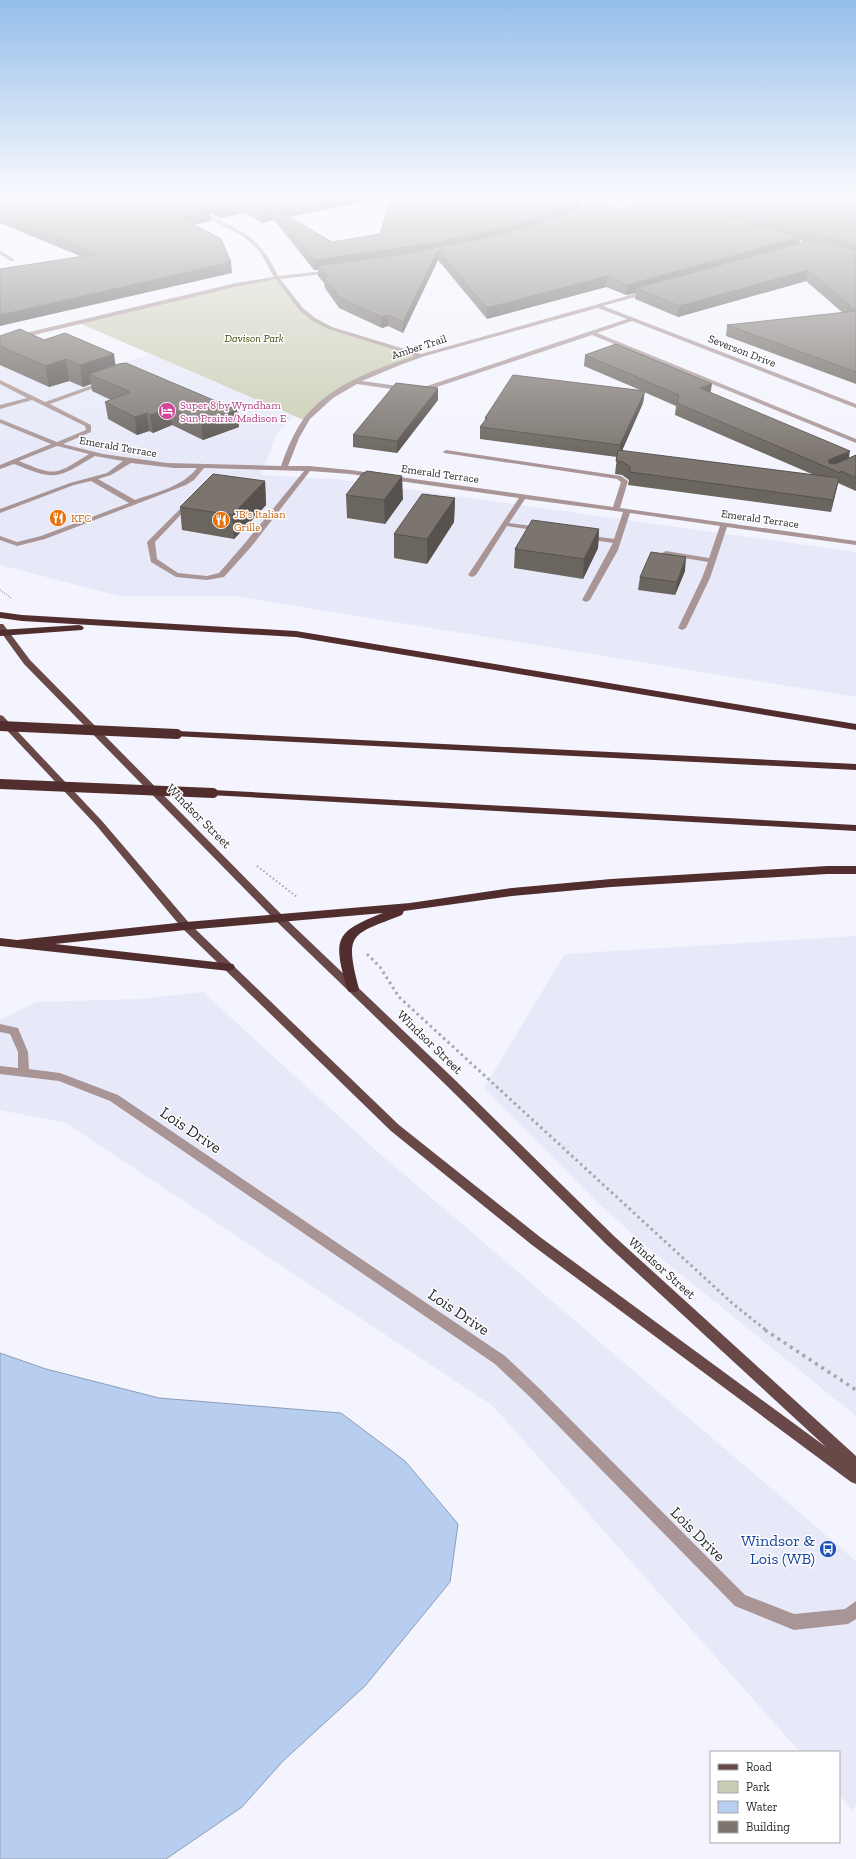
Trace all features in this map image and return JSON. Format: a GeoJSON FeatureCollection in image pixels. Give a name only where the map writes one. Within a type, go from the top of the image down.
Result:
{"type":"FeatureCollection","features":[{"type":"Feature","properties":{"kind":"highway"},"geometry":{"type":"LineString","coordinates":[[0,615],[22,618],[139,623],[296,634],[856,727]]}},
{"type":"Feature","properties":{"kind":"highway"},"geometry":{"type":"LineString","coordinates":[[2,630],[139,623]]}},
{"type":"Feature","properties":{"kind":"highway"},"geometry":{"type":"LineString","coordinates":[[0,726],[856,768]]}},
{"type":"Feature","properties":{"kind":"highway"},"geometry":{"type":"LineString","coordinates":[[0,784],[213,793],[856,828]]}},
{"type":"Feature","properties":{"kind":"highway"},"geometry":{"type":"LineString","coordinates":[[16,944],[186,926],[410,907],[512,892],[611,883],[827,870],[856,870]]}},
{"type":"Feature","properties":{"kind":"highway"},"geometry":{"type":"LineString","coordinates":[[353,989],[346,966],[344,944],[349,933],[356,928],[410,907]]}},
{"type":"Feature","properties":{"kind":"highway"},"geometry":{"type":"LineString","coordinates":[[0,942],[81,952],[229,966]]}},
{"type":"Feature","properties":{"kind":"main road","name":"Windsor Street"},"geometry":{"type":"LineString","coordinates":[[2,630],[26,662],[280,919],[611,1241],[856,1465]]}},
{"type":"Feature","properties":{"kind":"main road"},"geometry":{"type":"LineString","coordinates":[[0,718],[99,823],[186,926],[396,1128],[536,1241],[856,1477]]}},
{"type":"Feature","properties":{"kind":"street"},"geometry":{"type":"LineString","coordinates":[[0,341],[233,286]]}},
{"type":"Feature","properties":{"kind":"street"},"geometry":{"type":"LineString","coordinates":[[282,286],[301,309],[313,320],[330,328],[422,356]]}},
{"type":"Feature","properties":{"kind":"street","name":"Amber Trail"},"geometry":{"type":"LineString","coordinates":[[284,467],[293,440],[313,412],[336,394],[357,382],[401,362],[655,290]]}},
{"type":"Feature","properties":{"kind":"street","name":"Severson Drive"},"geometry":{"type":"LineString","coordinates":[[598,306],[856,406]]}},
{"type":"Feature","properties":{"kind":"street"},"geometry":{"type":"LineString","coordinates":[[357,382],[398,388],[428,388],[633,319]]}},
{"type":"Feature","properties":{"kind":"street"},"geometry":{"type":"LineString","coordinates":[[592,333],[856,441]]}},
{"type":"Feature","properties":{"kind":"street"},"geometry":{"type":"LineString","coordinates":[[0,382],[88,425],[89,431],[0,467]]}},
{"type":"Feature","properties":{"kind":"street"},"geometry":{"type":"LineString","coordinates":[[45,404],[106,382]]}},
{"type":"Feature","properties":{"kind":"street"},"geometry":{"type":"LineString","coordinates":[[0,407],[33,398]]}},
{"type":"Feature","properties":{"kind":"street","name":"Emerald Terrace"},"geometry":{"type":"LineString","coordinates":[[1,422],[22,432],[55,444],[94,454],[130,460],[168,465],[202,466],[221,469],[284,467],[350,472],[856,543]]}},
{"type":"Feature","properties":{"kind":"street"},"geometry":{"type":"LineString","coordinates":[[446,452],[619,477],[625,481],[616,509]]}},
{"type":"Feature","properties":{"kind":"street"},"geometry":{"type":"LineString","coordinates":[[15,462],[48,474],[56,474],[94,454]]}},
{"type":"Feature","properties":{"kind":"street"},"geometry":{"type":"LineString","coordinates":[[0,511],[72,484],[109,474],[130,460]]}},
{"type":"Feature","properties":{"kind":"street"},"geometry":{"type":"LineString","coordinates":[[0,538],[17,544],[43,538],[192,480],[202,466]]}},
{"type":"Feature","properties":{"kind":"street"},"geometry":{"type":"LineString","coordinates":[[196,497],[169,522],[151,542],[154,560],[176,575],[207,578],[221,575],[248,545],[309,468]]}},
{"type":"Feature","properties":{"kind":"street"},"geometry":{"type":"LineString","coordinates":[[93,479],[135,503]]}},
{"type":"Feature","properties":{"kind":"street"},"geometry":{"type":"LineString","coordinates":[[472,575],[523,496]]}},
{"type":"Feature","properties":{"kind":"street"},"geometry":{"type":"LineString","coordinates":[[586,600],[614,550],[627,510]]}},
{"type":"Feature","properties":{"kind":"street"},"geometry":{"type":"LineString","coordinates":[[505,524],[550,531]]}},
{"type":"Feature","properties":{"kind":"street"},"geometry":{"type":"LineString","coordinates":[[682,628],[706,578],[724,524]]}},
{"type":"Feature","properties":{"kind":"street"},"geometry":{"type":"LineString","coordinates":[[580,536],[617,542]]}},
{"type":"Feature","properties":{"kind":"street"},"geometry":{"type":"LineString","coordinates":[[666,553],[711,560]]}},
{"type":"Feature","properties":{"kind":"street"},"geometry":{"type":"LineString","coordinates":[[0,1028],[14,1031],[23,1052],[24,1073]]}},
{"type":"Feature","properties":{"kind":"street","name":"Lois Drive"},"geometry":{"type":"LineString","coordinates":[[0,1070],[60,1077],[114,1098],[500,1360],[535,1393],[740,1601],[794,1622],[848,1616],[856,1609]]}},
{"type":"Feature","properties":{"kind":"path"},"geometry":{"type":"LineString","coordinates":[[0,590],[18,605],[22,618]]}},
{"type":"Feature","properties":{"kind":"path"},"geometry":{"type":"LineString","coordinates":[[253,863],[294,894],[311,915]]}},
{"type":"Feature","properties":{"kind":"path"},"geometry":{"type":"LineString","coordinates":[[344,944],[368,954],[380,967],[399,997],[732,1304],[764,1329],[856,1390]]}},
{"type":"Feature","properties":{"kind":"shaded area"},"geometry":{"type":"Polygon","coordinates":[[[0,347],[88,374],[150,354],[294,416],[277,433],[261,475],[334,479],[856,552],[856,697],[234,596],[119,596],[0,565],[0,347]]]}},
{"type":"Feature","properties":{"kind":"shaded area"},"geometry":{"type":"Polygon","coordinates":[[[856,936],[856,1416],[646,1246],[597,1202],[484,1088],[565,954],[856,936]]]}},
{"type":"Feature","properties":{"kind":"shaded area"},"geometry":{"type":"Polygon","coordinates":[[[203,992],[379,1153],[856,1561],[856,1806],[852,1810],[840,1796],[840,1751],[799,1751],[493,1406],[66,1123],[0,1110],[0,1020],[36,1002],[139,999],[203,992]]]}},
{"type":"Feature","properties":{"kind":"green space","name":"Davison Park"},"geometry":{"type":"Polygon","coordinates":[[[243,286],[283,286],[301,309],[330,328],[422,356],[357,382],[336,394],[306,421],[79,323],[243,286]]]}},
{"type":"Feature","properties":{"kind":"water"},"geometry":{"type":"Polygon","coordinates":[[[0,1353],[46,1369],[159,1398],[341,1413],[405,1461],[458,1524],[450,1582],[365,1686],[283,1761],[242,1807],[166,1859],[0,1859],[0,1353]]]}},
{"type":"Feature","properties":{"kind":"building"},"geometry":{"type":"Polygon","coordinates":[[[0,286],[127,286],[0,315],[0,286]]]}},
{"type":"Feature","properties":{"kind":"building"},"geometry":{"type":"Polygon","coordinates":[[[331,286],[421,286],[403,322],[388,315],[381,317],[339,297],[331,286]]]}},
{"type":"Feature","properties":{"kind":"building"},"geometry":{"type":"Polygon","coordinates":[[[468,286],[570,286],[487,308],[468,286]]]}},
{"type":"Feature","properties":{"kind":"building"},"geometry":{"type":"Polygon","coordinates":[[[644,286],[752,286],[679,306],[636,288],[644,286]]]}},
{"type":"Feature","properties":{"kind":"building"},"geometry":{"type":"Polygon","coordinates":[[[826,286],[856,286],[856,311],[826,286]]]}},
{"type":"Feature","properties":{"kind":"building"},"geometry":{"type":"Polygon","coordinates":[[[856,311],[856,372],[727,325],[856,311]]]}},
{"type":"Feature","properties":{"kind":"building"},"geometry":{"type":"Polygon","coordinates":[[[20,329],[44,340],[65,333],[114,354],[80,365],[66,359],[45,366],[0,346],[0,336],[20,329]]]}},
{"type":"Feature","properties":{"kind":"building"},"geometry":{"type":"Polygon","coordinates":[[[616,344],[712,384],[700,388],[850,451],[829,460],[829,463],[835,464],[856,455],[856,478],[841,471],[840,473],[677,403],[679,395],[585,355],[616,344]]]}},
{"type":"Feature","properties":{"kind":"building"},"geometry":{"type":"Polygon","coordinates":[[[126,363],[237,410],[201,422],[170,408],[150,415],[147,413],[135,417],[105,402],[130,392],[89,374],[126,363]]]}},
{"type":"Feature","properties":{"kind":"building"},"geometry":{"type":"Polygon","coordinates":[[[513,375],[645,391],[620,445],[480,427],[513,375]]]}},
{"type":"Feature","properties":{"kind":"building"},"geometry":{"type":"Polygon","coordinates":[[[396,383],[438,388],[397,441],[353,435],[396,383]]]}},
{"type":"Feature","properties":{"kind":"building"},"geometry":{"type":"Polygon","coordinates":[[[618,450],[839,478],[833,500],[630,472],[630,467],[623,462],[616,461],[618,450]]]}},
{"type":"Feature","properties":{"kind":"building"},"geometry":{"type":"Polygon","coordinates":[[[367,471],[402,476],[384,500],[346,495],[362,474],[367,471]]]}},
{"type":"Feature","properties":{"kind":"building"},"geometry":{"type":"Polygon","coordinates":[[[213,474],[265,481],[232,515],[180,507],[213,474]]]}},
{"type":"Feature","properties":{"kind":"building"},"geometry":{"type":"Polygon","coordinates":[[[422,494],[455,498],[427,539],[394,534],[422,494]]]}},
{"type":"Feature","properties":{"kind":"building"},"geometry":{"type":"Polygon","coordinates":[[[532,520],[599,529],[584,559],[515,549],[532,520]]]}},
{"type":"Feature","properties":{"kind":"building"},"geometry":{"type":"Polygon","coordinates":[[[651,552],[686,557],[677,582],[640,577],[651,552]]]}},
{"type":"Feature","properties":{"kind":"place","name":"Super 8 by Wyndham Sun Prairie/Madison E"},"geometry":{"type":"Point","coordinates":[167,411]}},
{"type":"Feature","properties":{"kind":"place","name":"KFC"},"geometry":{"type":"Point","coordinates":[58,518]}},
{"type":"Feature","properties":{"kind":"place","name":"JB's Italian Grille"},"geometry":{"type":"Point","coordinates":[221,520]}},
{"type":"Feature","properties":{"kind":"place","name":"Windsor & Lois (WB)"},"geometry":{"type":"Point","coordinates":[828,1549]}}]}
